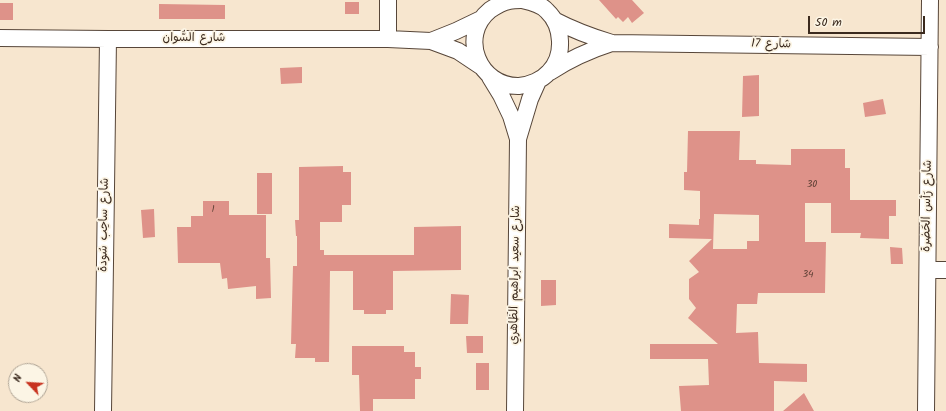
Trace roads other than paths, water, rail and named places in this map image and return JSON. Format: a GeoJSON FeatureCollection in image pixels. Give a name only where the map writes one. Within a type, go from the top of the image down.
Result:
{"type":"FeatureCollection","features":[{"type":"Feature","properties":{"kind":"street"},"geometry":{"type":"LineString","coordinates":[[388,0],[388,39]]}},
{"type":"Feature","properties":{"kind":"street"},"geometry":{"type":"LineString","coordinates":[[522,0],[535,3],[547,10],[559,30],[560,46],[556,62],[544,76],[526,85],[512,86],[500,82],[485,71],[476,56],[474,44],[476,32],[481,19],[498,3],[522,0]]}},
{"type":"Feature","properties":{"kind":"street","name":"شارع رَأس الحَضرة"},"geometry":{"type":"LineString","coordinates":[[926,411],[930,0]]}},
{"type":"Feature","properties":{"kind":"street","name":"شارع 17"},"geometry":{"type":"LineString","coordinates":[[547,10],[576,31],[612,43],[930,47]]}},
{"type":"Feature","properties":{"kind":"street","name":"شارع السُّوان"},"geometry":{"type":"LineString","coordinates":[[431,41],[481,19]]}},
{"type":"Feature","properties":{"kind":"street","name":"شارع السُّوان"},"geometry":{"type":"LineString","coordinates":[[0,38],[388,39],[431,41],[458,51],[485,71]]}},
{"type":"Feature","properties":{"kind":"street","name":"شارع ساحِب سُودة"},"geometry":{"type":"LineString","coordinates":[[103,411],[108,39]]}},
{"type":"Feature","properties":{"kind":"street","name":"شارع 17"},"geometry":{"type":"LineString","coordinates":[[544,76],[573,58],[612,43]]}},
{"type":"Feature","properties":{"kind":"street","name":"شارع سعيد ابراهيم الظاهري"},"geometry":{"type":"LineString","coordinates":[[485,71],[501,95],[511,116],[518,138]]}},
{"type":"Feature","properties":{"kind":"street","name":"شارع سعيد ابراهيم الظاهري"},"geometry":{"type":"LineString","coordinates":[[515,411],[518,138],[530,99],[544,76]]}},
{"type":"Feature","properties":{"kind":"street"},"geometry":{"type":"LineString","coordinates":[[928,270],[946,270]]}}]}
